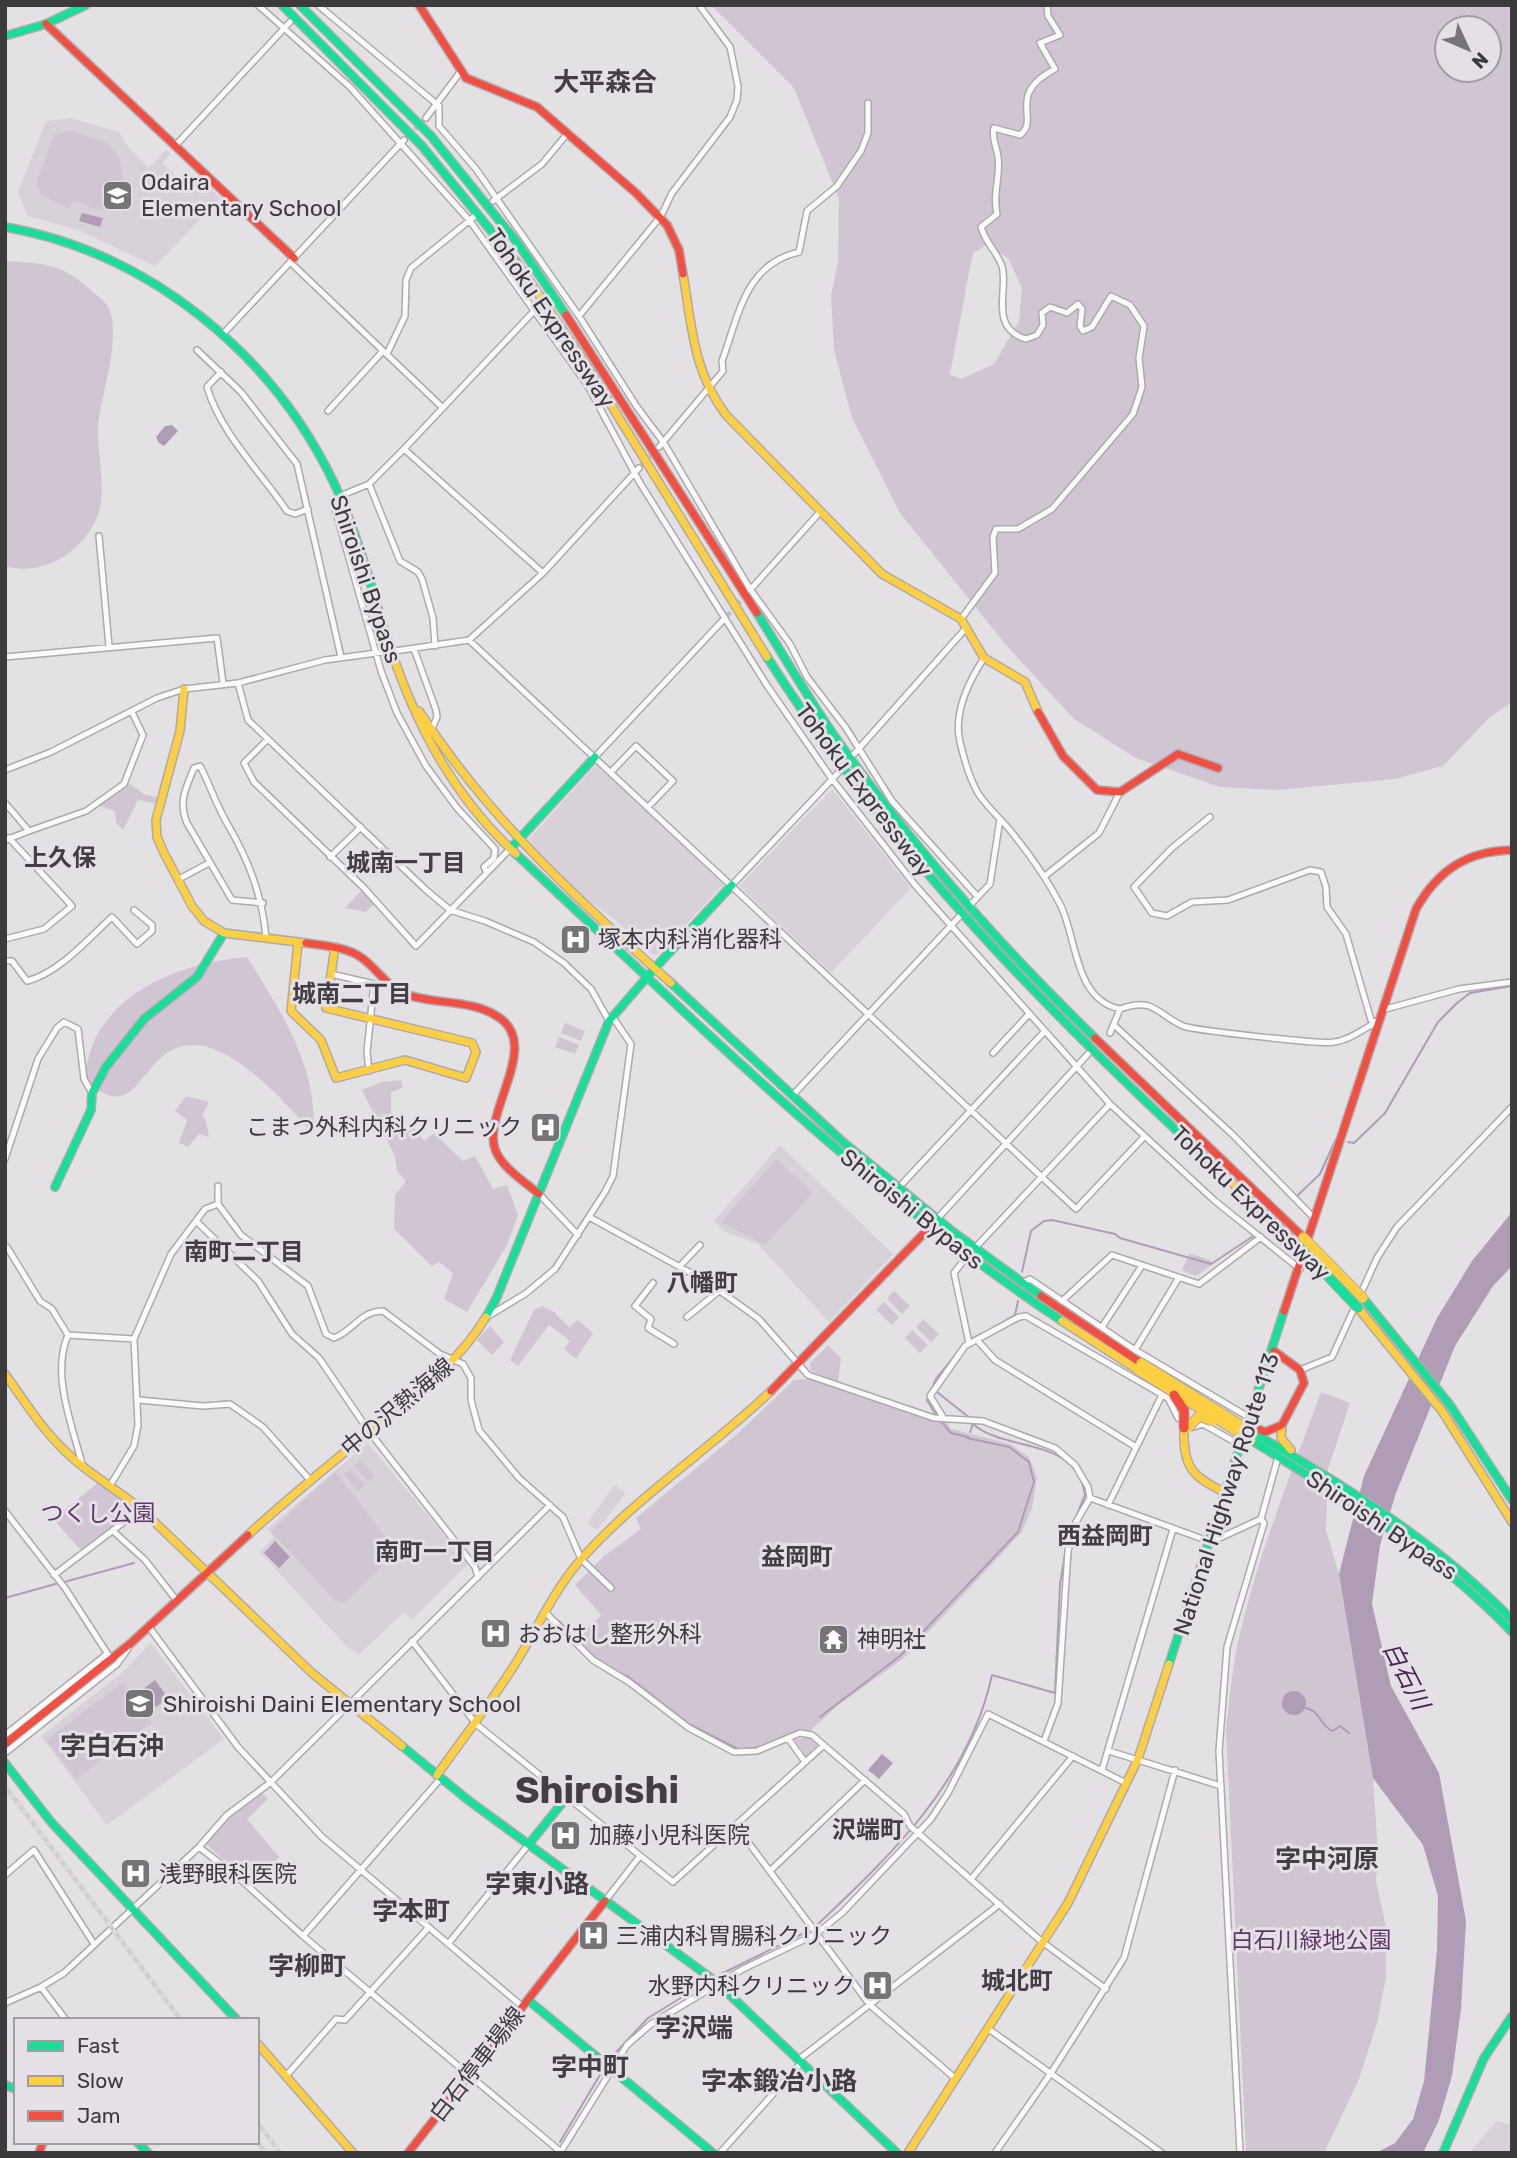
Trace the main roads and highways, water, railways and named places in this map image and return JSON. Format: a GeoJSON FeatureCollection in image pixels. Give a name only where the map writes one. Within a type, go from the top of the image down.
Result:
{"type":"FeatureCollection","features":[{"type":"Feature","properties":{"kind":"main road"},"geometry":{"type":"LineString","coordinates":[[5,36],[46,24],[86,5]]}},
{"type":"Feature","properties":{"kind":"main road","name":"Tohoku Expressway"},"geometry":{"type":"LineString","coordinates":[[282,5],[395,113],[455,182],[509,252],[574,347],[798,702],[860,793],[914,862],[991,949],[1055,1015],[1300,1247],[1358,1308],[1415,1376],[1512,1522]]}},
{"type":"Feature","properties":{"kind":"main road","name":"Tohoku Expressway"},"geometry":{"type":"LineString","coordinates":[[300,5],[431,135],[519,245],[604,371],[832,732],[923,852],[1037,982],[1363,1298],[1450,1405],[1511,1499]]}},
{"type":"Feature","properties":{"kind":"main road"},"geometry":{"type":"LineString","coordinates":[[419,5],[461,71],[474,84],[520,97],[537,107],[661,216],[679,250],[692,339],[708,391],[726,415],[882,574],[964,623],[984,658],[1025,682],[1035,699],[1039,715],[1063,756],[1079,774],[1097,790],[1120,792],[1178,754],[1218,768]]}},
{"type":"Feature","properties":{"kind":"main road"},"geometry":{"type":"LineString","coordinates":[[46,24],[292,260]]}},
{"type":"Feature","properties":{"kind":"main road","name":"Shiroishi Bypass"},"geometry":{"type":"LineString","coordinates":[[5,227],[76,246],[117,263],[192,308],[223,334],[284,399],[313,444],[340,496],[363,559],[389,648],[424,734],[448,774],[514,846],[788,1100],[1029,1299],[1200,1400],[1274,1455],[1293,1457],[1420,1546],[1512,1620]]}},
{"type":"Feature","properties":{"kind":"main road","name":"Shiroishi Bypass"},"geometry":{"type":"LineString","coordinates":[[404,686],[430,730],[514,846]]}},
{"type":"Feature","properties":{"kind":"main road"},"geometry":{"type":"LineString","coordinates":[[184,689],[180,730],[156,820],[158,837],[204,921],[224,933],[335,947],[361,957],[400,992],[481,1009],[498,1016],[512,1035],[515,1058],[495,1124],[494,1147],[501,1160],[539,1194]]}},
{"type":"Feature","properties":{"kind":"main road"},"geometry":{"type":"LineString","coordinates":[[514,846],[595,757]]}},
{"type":"Feature","properties":{"kind":"main road","name":"National Highway Route 113"},"geometry":{"type":"LineString","coordinates":[[908,2153],[1044,1944],[1139,1759],[1226,1493],[1250,1435],[1273,1351],[1416,909],[1434,879],[1459,861],[1474,854],[1512,850]]}},
{"type":"Feature","properties":{"kind":"main road","name":"中の沢熱海線"},"geometry":{"type":"LineString","coordinates":[[5,1744],[66,1697],[109,1657],[131,1643],[310,1480],[455,1360],[490,1315],[611,1019],[732,885]]}},
{"type":"Feature","properties":{"kind":"main road"},"geometry":{"type":"LineString","coordinates":[[55,1187],[91,1110],[92,1093],[106,1067],[144,1019],[197,977],[224,933]]}},
{"type":"Feature","properties":{"kind":"main road"},"geometry":{"type":"LineString","coordinates":[[298,943],[290,1011],[316,1031],[328,1048],[336,1078],[405,1060],[466,1078],[476,1052],[472,1043],[326,1008],[335,947]]}},
{"type":"Feature","properties":{"kind":"main road"},"geometry":{"type":"LineString","coordinates":[[439,1777],[581,1559],[626,1512],[734,1426],[798,1365],[934,1223]]}},
{"type":"Feature","properties":{"kind":"main road","name":"Shiroishi Bypass"},"geometry":{"type":"LineString","coordinates":[[971,1251],[1022,1283],[1139,1366],[1165,1391],[1293,1457],[1418,1534],[1455,1563],[1494,1606],[1512,1632]]}},
{"type":"Feature","properties":{"kind":"main road"},"geometry":{"type":"LineString","coordinates":[[1273,1351],[1300,1370],[1304,1383],[1282,1425],[1283,1444],[1293,1457]]}},
{"type":"Feature","properties":{"kind":"main road"},"geometry":{"type":"LineString","coordinates":[[5,1374],[43,1427],[83,1467],[100,1481],[111,1484],[141,1509],[207,1574],[349,1703],[439,1777],[714,1981],[897,2153]]}},
{"type":"Feature","properties":{"kind":"main road"},"geometry":{"type":"LineString","coordinates":[[1165,1391],[1184,1410],[1185,1463],[1203,1483],[1226,1493]]}},
{"type":"Feature","properties":{"kind":"main road"},"geometry":{"type":"LineString","coordinates":[[1186,1428],[1199,1416],[1250,1435],[1271,1431],[1282,1425]]}},
{"type":"Feature","properties":{"kind":"main road"},"geometry":{"type":"LineString","coordinates":[[5,1763],[51,1822],[235,2018]]}},
{"type":"Feature","properties":{"kind":"main road"},"geometry":{"type":"LineString","coordinates":[[529,1844],[566,1797]]}},
{"type":"Feature","properties":{"kind":"main road"},"geometry":{"type":"LineString","coordinates":[[525,2003],[605,1901]]}},
{"type":"Feature","properties":{"kind":"main road","name":"白石停車場線"},"geometry":{"type":"LineString","coordinates":[[408,2153],[525,2003],[609,2065],[713,2153]]}},
{"type":"Feature","properties":{"kind":"main road"},"geometry":{"type":"LineString","coordinates":[[1444,2153],[1484,2058],[1512,2015]]}},
{"type":"Feature","properties":{"kind":"main road"},"geometry":{"type":"LineString","coordinates":[[259,2045],[353,2153]]}},
{"type":"Feature","properties":{"kind":"waterway"},"geometry":{"type":"LineString","coordinates":[[1348,1142],[1354,1143],[1385,1113],[1438,1022],[1457,1003],[1470,993],[1512,986]]}},
{"type":"Feature","properties":{"kind":"waterway"},"geometry":{"type":"LineString","coordinates":[[1297,1196],[1320,1174],[1336,1139]]}},
{"type":"Feature","properties":{"kind":"waterway"},"geometry":{"type":"LineString","coordinates":[[1022,1272],[1031,1231],[1044,1221],[1052,1220],[1115,1234],[1120,1238],[1211,1264],[1252,1237]]}},
{"type":"Feature","properties":{"kind":"waterway"},"geometry":{"type":"LineString","coordinates":[[986,1332],[1015,1315],[1018,1301]]}},
{"type":"Feature","properties":{"kind":"waterway"},"geometry":{"type":"LineString","coordinates":[[971,1339],[981,1334]]}},
{"type":"Feature","properties":{"kind":"waterway"},"geometry":{"type":"LineString","coordinates":[[936,1415],[927,1400],[936,1379],[966,1342]]}},
{"type":"Feature","properties":{"kind":"waterway"},"geometry":{"type":"LineString","coordinates":[[937,1392],[971,1419]]}},
{"type":"Feature","properties":{"kind":"waterway"},"geometry":{"type":"LineString","coordinates":[[939,1419],[951,1433],[968,1437]]}},
{"type":"Feature","properties":{"kind":"waterway"},"geometry":{"type":"LineString","coordinates":[[970,1432],[973,1424],[987,1433],[1055,1454],[1069,1463],[1079,1476],[1085,1495],[1071,1529]]}},
{"type":"Feature","properties":{"kind":"waterway"},"geometry":{"type":"LineString","coordinates":[[820,1717],[900,1656],[1018,1532],[1034,1482],[1029,1462],[1009,1447],[967,1438]]}},
{"type":"Feature","properties":{"kind":"waterway"},"geometry":{"type":"LineString","coordinates":[[817,1925],[900,1842],[947,1782],[966,1749],[981,1713],[992,1675],[1055,1693],[1060,1584],[1066,1548]]}},
{"type":"Feature","properties":{"kind":"waterway"},"geometry":{"type":"LineString","coordinates":[[64,1582],[134,1563]]}},
{"type":"Feature","properties":{"kind":"waterway"},"geometry":{"type":"LineString","coordinates":[[5,1598],[59,1583]]}},
{"type":"Feature","properties":{"kind":"waterway"},"geometry":{"type":"LineString","coordinates":[[559,1621],[577,1641]]}},
{"type":"Feature","properties":{"kind":"waterway"},"geometry":{"type":"LineString","coordinates":[[626,1675],[689,1724],[738,1749]]}},
{"type":"Feature","properties":{"kind":"waterway"},"geometry":{"type":"LineString","coordinates":[[1305,1708],[1314,1712],[1329,1729],[1333,1731],[1340,1726],[1349,1733]]}},
{"type":"Feature","properties":{"kind":"waterway"},"geometry":{"type":"LineString","coordinates":[[750,1749],[762,1746]]}},
{"type":"Feature","properties":{"kind":"waterway"},"geometry":{"type":"LineString","coordinates":[[715,1977],[808,1931]]}},
{"type":"Feature","properties":{"kind":"waterway"},"geometry":{"type":"LineString","coordinates":[[606,2063],[648,2018],[710,1980]]}},
{"type":"Feature","properties":{"kind":"waterway"},"geometry":{"type":"LineString","coordinates":[[560,2142],[604,2068]]}},
{"type":"Feature","properties":{"kind":"tunnel"},"geometry":{"type":"LineString","coordinates":[[404,140],[426,118]]}},
{"type":"Feature","properties":{"kind":"tunnel"},"geometry":{"type":"LineString","coordinates":[[639,468],[656,450]]}},
{"type":"Feature","properties":{"kind":"tunnel"},"geometry":{"type":"LineString","coordinates":[[727,616],[746,595]]}},
{"type":"Feature","properties":{"kind":"railway"},"geometry":{"type":"LineString","coordinates":[[5,1786],[179,2018]]}},
{"type":"Feature","properties":{"kind":"railway"},"geometry":{"type":"LineString","coordinates":[[259,2125],[280,2153]]}},
{"type":"Feature","properties":{"kind":"railway"},"geometry":{"type":"LineString","coordinates":[[259,2144],[266,2153]]}},
{"type":"Feature","properties":{"kind":"place","name":"Odaira Elementary School"},"geometry":{"type":"Point","coordinates":[118,195]}},
{"type":"Feature","properties":{"kind":"place","name":"塚本内科消化器科"},"geometry":{"type":"Point","coordinates":[575,939]}},
{"type":"Feature","properties":{"kind":"place","name":"こまつ外科内科クリニック"},"geometry":{"type":"Point","coordinates":[545,1127]}},
{"type":"Feature","properties":{"kind":"place","name":"おおはし整形外科"},"geometry":{"type":"Point","coordinates":[495,1634]}},
{"type":"Feature","properties":{"kind":"place","name":"神明社"},"geometry":{"type":"Point","coordinates":[834,1639]}},
{"type":"Feature","properties":{"kind":"place","name":"Shiroishi Daini Elementary School"},"geometry":{"type":"Point","coordinates":[140,1704]}},
{"type":"Feature","properties":{"kind":"place","name":"加藤小児科医院"},"geometry":{"type":"Point","coordinates":[566,1835]}},
{"type":"Feature","properties":{"kind":"place","name":"浅野眼科医院"},"geometry":{"type":"Point","coordinates":[136,1874]}},
{"type":"Feature","properties":{"kind":"place","name":"三浦内科胃腸科クリニック"},"geometry":{"type":"Point","coordinates":[593,1936]}},
{"type":"Feature","properties":{"kind":"place","name":"水野内科クリニック"},"geometry":{"type":"Point","coordinates":[878,1986]}},
{"type":"Feature","properties":{"kind":"district","name":"大平森合"},"geometry":{"type":"Point","coordinates":[605,82]}},
{"type":"Feature","properties":{"kind":"district","name":"上久保"},"geometry":{"type":"Point","coordinates":[60,858]}},
{"type":"Feature","properties":{"kind":"district","name":"城南一丁目"},"geometry":{"type":"Point","coordinates":[406,863]}},
{"type":"Feature","properties":{"kind":"district","name":"城南二丁目"},"geometry":{"type":"Point","coordinates":[352,994]}},
{"type":"Feature","properties":{"kind":"district","name":"南町二丁目"},"geometry":{"type":"Point","coordinates":[244,1252]}},
{"type":"Feature","properties":{"kind":"district","name":"八幡町"},"geometry":{"type":"Point","coordinates":[702,1283]}},
{"type":"Feature","properties":{"kind":"district","name":"西益岡町"},"geometry":{"type":"Point","coordinates":[1105,1536]}},
{"type":"Feature","properties":{"kind":"district","name":"南町一丁目"},"geometry":{"type":"Point","coordinates":[435,1552]}},
{"type":"Feature","properties":{"kind":"district","name":"益岡町"},"geometry":{"type":"Point","coordinates":[797,1557]}},
{"type":"Feature","properties":{"kind":"district","name":"字白石沖"},"geometry":{"type":"Point","coordinates":[112,1746]}},
{"type":"Feature","properties":{"kind":"district","name":"Shiroishi"},"geometry":{"type":"Point","coordinates":[597,1790]}},
{"type":"Feature","properties":{"kind":"district","name":"沢端町"},"geometry":{"type":"Point","coordinates":[868,1830]}},
{"type":"Feature","properties":{"kind":"district","name":"字中河原"},"geometry":{"type":"Point","coordinates":[1327,1859]}},
{"type":"Feature","properties":{"kind":"district","name":"字東小路"},"geometry":{"type":"Point","coordinates":[537,1884]}},
{"type":"Feature","properties":{"kind":"district","name":"字本町"},"geometry":{"type":"Point","coordinates":[411,1911]}},
{"type":"Feature","properties":{"kind":"district","name":"字柳町"},"geometry":{"type":"Point","coordinates":[307,1966]}},
{"type":"Feature","properties":{"kind":"district","name":"城北町"},"geometry":{"type":"Point","coordinates":[1017,1981]}},
{"type":"Feature","properties":{"kind":"district","name":"字沢端"},"geometry":{"type":"Point","coordinates":[694,2028]}},
{"type":"Feature","properties":{"kind":"district","name":"字中町"},"geometry":{"type":"Point","coordinates":[590,2067]}},
{"type":"Feature","properties":{"kind":"district","name":"字本鍛冶小路"},"geometry":{"type":"Point","coordinates":[779,2081]}},
{"type":"Feature","properties":{"kind":"park label","name":"つくし公園"},"geometry":{"type":"Point","coordinates":[98,1513]}},
{"type":"Feature","properties":{"kind":"park label","name":"白石川緑地公園"},"geometry":{"type":"Point","coordinates":[1311,1940]}},
{"type":"Feature","properties":{"kind":"water label","name":"白石川"},"geometry":{"type":"Point","coordinates":[1406,1676]}}]}
